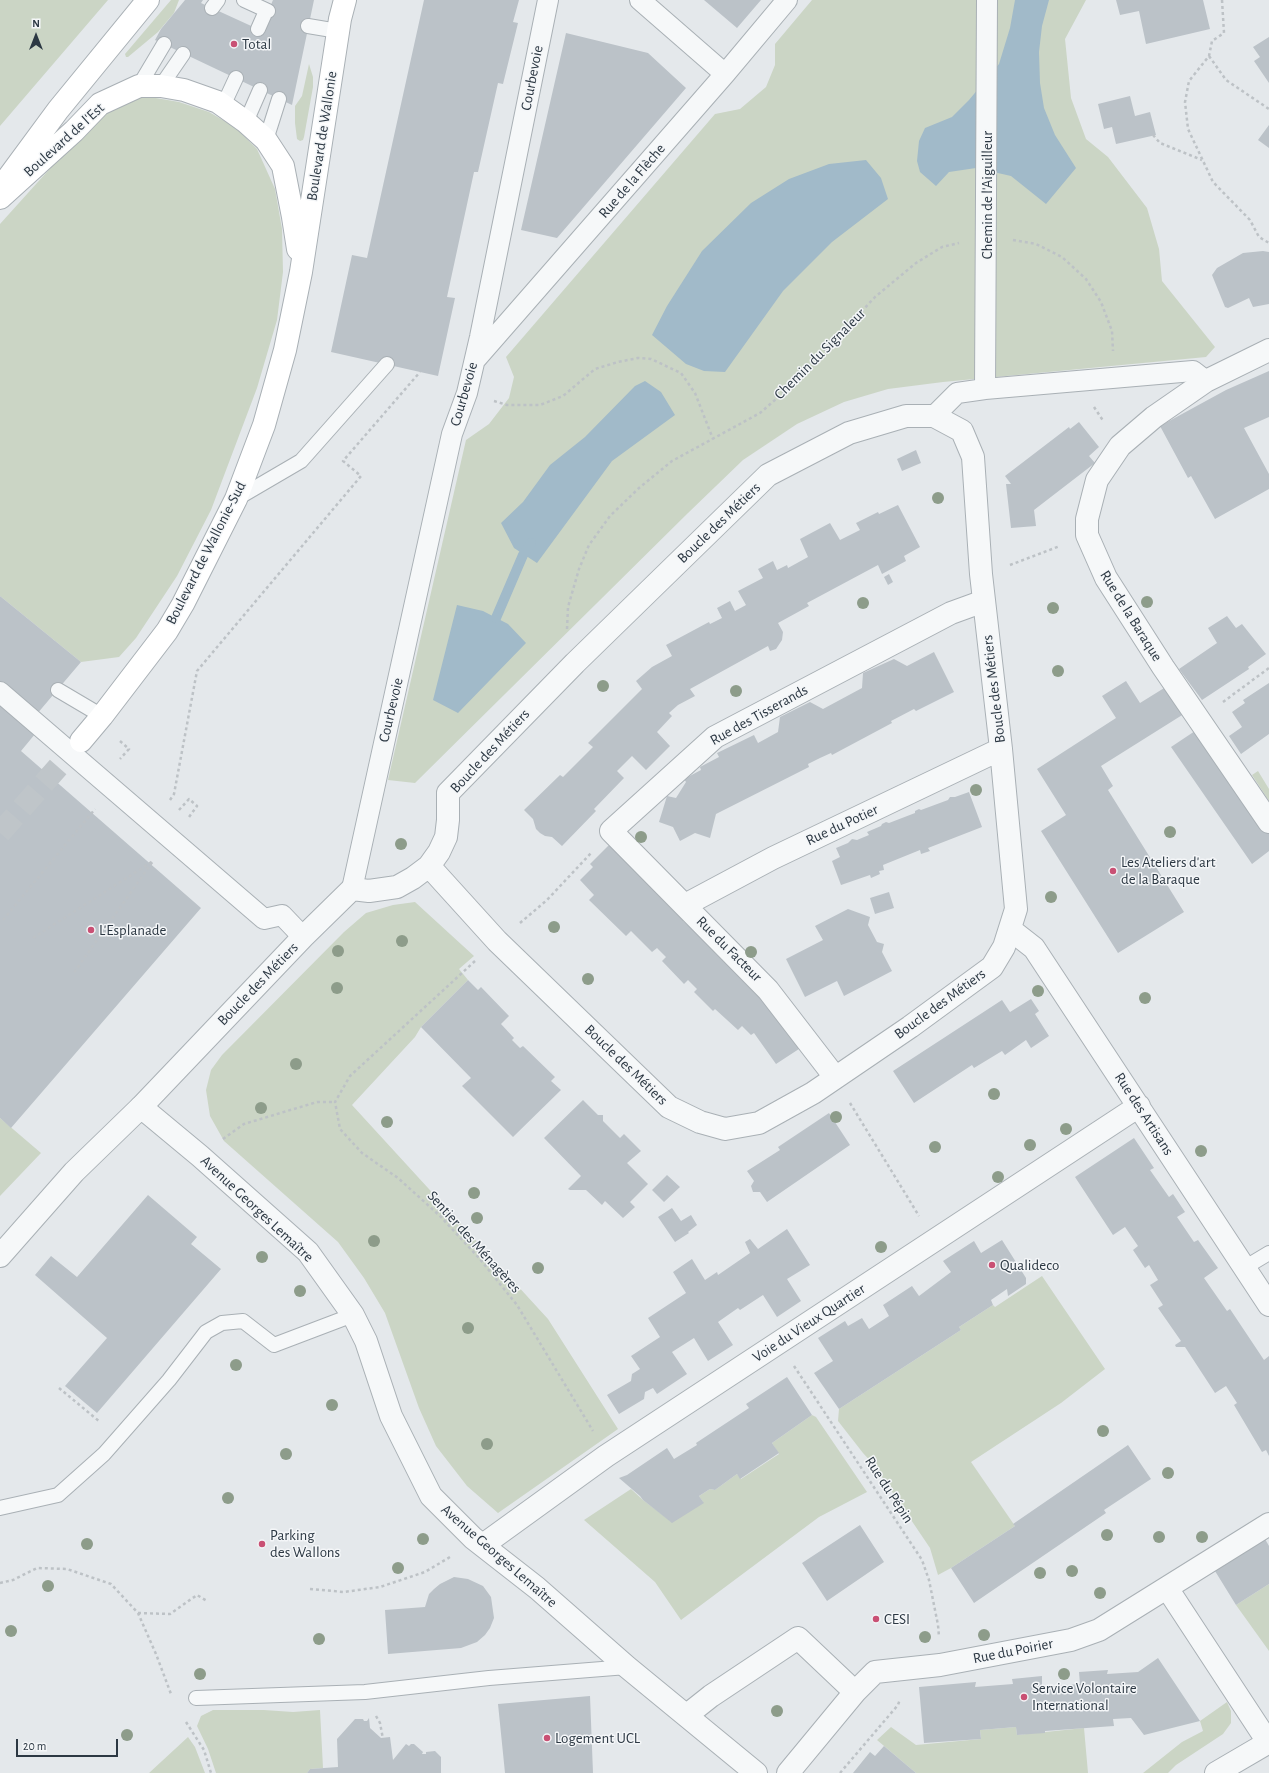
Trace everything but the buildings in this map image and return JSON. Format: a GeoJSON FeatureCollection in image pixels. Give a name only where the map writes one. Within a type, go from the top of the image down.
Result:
{"type":"FeatureCollection","features":[{"type":"Feature","properties":{"kind":"main road"},"geometry":{"type":"LineString","coordinates":[[0,189],[58,110],[148,0]]}},
{"type":"Feature","properties":{"kind":"main road","name":"Boulevard de Wallonie"},"geometry":{"type":"LineString","coordinates":[[301,272],[338,31],[345,0]]}},
{"type":"Feature","properties":{"kind":"main road","name":"Boulevard de l'Est"},"geometry":{"type":"LineString","coordinates":[[0,198],[74,131],[100,104],[139,86],[162,86],[184,90],[218,102],[246,122],[266,140],[283,166],[293,217],[301,272]]}},
{"type":"Feature","properties":{"kind":"main road","name":"Boulevard de Wallonie-Sud"},"geometry":{"type":"LineString","coordinates":[[81,741],[167,631],[183,604],[236,499],[264,425],[285,350],[301,272]]}},
{"type":"Feature","properties":{"kind":"street","name":"Courbevoie"},"geometry":{"type":"LineString","coordinates":[[352,889],[452,434],[467,393],[548,0]]}},
{"type":"Feature","properties":{"kind":"street"},"geometry":{"type":"LineString","coordinates":[[640,0],[725,74]]}},
{"type":"Feature","properties":{"kind":"street","name":"Rue de la Flèche"},"geometry":{"type":"LineString","coordinates":[[474,360],[725,74],[787,0]]}},
{"type":"Feature","properties":{"kind":"street","name":"Chemin de l'Aiguilleur"},"geometry":{"type":"LineString","coordinates":[[985,389],[987,0]]}},
{"type":"Feature","properties":{"kind":"street","name":"Rue de la Baraque"},"geometry":{"type":"LineString","coordinates":[[1269,350],[1206,381],[1154,417],[1120,446],[1097,480],[1087,519],[1087,535],[1106,578],[1199,720],[1269,822]]}},
{"type":"Feature","properties":{"kind":"street"},"geometry":{"type":"LineString","coordinates":[[934,416],[957,393],[985,389],[1193,371],[1206,381]]}},
{"type":"Feature","properties":{"kind":"street","name":"Boucle des Métiers"},"geometry":{"type":"LineString","coordinates":[[141,1107],[303,937],[352,889],[369,891],[397,887],[413,878],[429,866],[439,852],[446,837],[448,820],[448,793],[574,663],[768,475],[849,434],[906,416],[934,416],[962,431],[973,457],[981,574],[1001,749],[1016,909],[1011,930],[1004,947],[992,967],[910,1027],[812,1092],[759,1123],[725,1129],[700,1122],[669,1107],[497,941],[429,866]]}},
{"type":"Feature","properties":{"kind":"street","name":"Rue des Tisserands"},"geometry":{"type":"LineString","coordinates":[[611,831],[715,737],[951,613],[984,602]]}},
{"type":"Feature","properties":{"kind":"street"},"geometry":{"type":"LineString","coordinates":[[0,692],[264,919],[282,916],[303,937]]}},
{"type":"Feature","properties":{"kind":"street","name":"Rue du Potier"},"geometry":{"type":"LineString","coordinates":[[685,905],[773,858],[1001,749]]}},
{"type":"Feature","properties":{"kind":"street","name":"Rue du Facteur"},"geometry":{"type":"LineString","coordinates":[[611,831],[768,990],[835,1077]]}},
{"type":"Feature","properties":{"kind":"street","name":"Rue des Artisans"},"geometry":{"type":"LineString","coordinates":[[1011,930],[1034,948],[1269,1305]]}},
{"type":"Feature","properties":{"kind":"street","name":"Voie du Vieux Quartier"},"geometry":{"type":"LineString","coordinates":[[478,1541],[1139,1106]]}},
{"type":"Feature","properties":{"kind":"street"},"geometry":{"type":"LineString","coordinates":[[0,1256],[74,1172],[141,1107]]}},
{"type":"Feature","properties":{"kind":"street","name":"Avenue Georges Lemaître"},"geometry":{"type":"LineString","coordinates":[[141,1107],[200,1156],[308,1252],[353,1315],[366,1341],[391,1416],[431,1496],[478,1541],[537,1588],[627,1667],[756,1773]]}},
{"type":"Feature","properties":{"kind":"street","name":"Rue du Poirier"},"geometry":{"type":"LineString","coordinates":[[788,1773],[855,1692],[876,1672],[907,1667],[940,1665],[1071,1640],[1099,1630],[1269,1524]]}},
{"type":"Feature","properties":{"kind":"street"},"geometry":{"type":"LineString","coordinates":[[1167,1588],[1269,1743],[1216,1773]]}},
{"type":"Feature","properties":{"kind":"street"},"geometry":{"type":"LineString","coordinates":[[687,1715],[711,1696],[798,1638],[855,1692]]}},
{"type":"Feature","properties":{"kind":"lane"},"geometry":{"type":"LineString","coordinates":[[244,0],[267,11],[258,29]]}},
{"type":"Feature","properties":{"kind":"lane"},"geometry":{"type":"LineString","coordinates":[[308,26],[338,31]]}},
{"type":"Feature","properties":{"kind":"lane"},"geometry":{"type":"LineString","coordinates":[[139,86],[164,44]]}},
{"type":"Feature","properties":{"kind":"lane"},"geometry":{"type":"LineString","coordinates":[[162,86],[183,54]]}},
{"type":"Feature","properties":{"kind":"lane"},"geometry":{"type":"LineString","coordinates":[[223,106],[236,78]]}},
{"type":"Feature","properties":{"kind":"lane"},"geometry":{"type":"LineString","coordinates":[[246,122],[260,90]]}},
{"type":"Feature","properties":{"kind":"lane"},"geometry":{"type":"LineString","coordinates":[[266,140],[279,98]]}},
{"type":"Feature","properties":{"kind":"lane"},"geometry":{"type":"LineString","coordinates":[[236,499],[301,461],[386,364]]}},
{"type":"Feature","properties":{"kind":"lane"},"geometry":{"type":"LineString","coordinates":[[58,690],[102,716]]}},
{"type":"Feature","properties":{"kind":"lane"},"geometry":{"type":"LineString","coordinates":[[1244,1268],[1269,1253]]}},
{"type":"Feature","properties":{"kind":"lane"},"geometry":{"type":"LineString","coordinates":[[0,1508],[58,1495],[104,1454],[169,1380],[206,1332],[222,1323],[243,1321],[274,1345],[353,1315]]}},
{"type":"Feature","properties":{"kind":"lane"},"geometry":{"type":"LineString","coordinates":[[196,1698],[365,1692],[489,1678],[627,1667]]}},
{"type":"Feature","properties":{"kind":"path"},"geometry":{"type":"LineString","coordinates":[[1222,0],[1224,34],[1212,41],[1209,56],[1189,81],[1185,102],[1188,129],[1213,182],[1250,220],[1259,237],[1269,243]]}},
{"type":"Feature","properties":{"kind":"path"},"geometry":{"type":"LineString","coordinates":[[1209,56],[1226,80],[1269,109]]}},
{"type":"Feature","properties":{"kind":"path"},"geometry":{"type":"LineString","coordinates":[[1153,135],[1160,143],[1203,160]]}},
{"type":"Feature","properties":{"kind":"path","name":"Chemin du Signaleur"},"geometry":{"type":"LineString","coordinates":[[574,663],[567,632],[568,607],[579,569],[589,545],[610,516],[639,488],[672,461],[760,412],[799,379],[876,297],[916,263],[942,247],[986,238],[1020,240],[1036,244],[1062,257],[1086,279],[1101,302],[1112,331],[1116,378]]}},
{"type":"Feature","properties":{"kind":"path"},"geometry":{"type":"LineString","coordinates":[[467,393],[507,405],[540,405],[563,396],[595,369],[638,358],[652,359],[681,374],[695,393],[713,438]]}},
{"type":"Feature","properties":{"kind":"path"},"geometry":{"type":"LineString","coordinates":[[174,794],[197,671],[361,476],[343,461],[420,372]]}},
{"type":"Feature","properties":{"kind":"path"},"geometry":{"type":"LineString","coordinates":[[1078,382],[1120,446]]}},
{"type":"Feature","properties":{"kind":"path"},"geometry":{"type":"LineString","coordinates":[[981,574],[998,570],[1087,535]]}},
{"type":"Feature","properties":{"kind":"path"},"geometry":{"type":"LineString","coordinates":[[1199,720],[1269,668]]}},
{"type":"Feature","properties":{"kind":"path"},"geometry":{"type":"LineString","coordinates":[[3,920],[98,806]]}},
{"type":"Feature","properties":{"kind":"path"},"geometry":{"type":"LineString","coordinates":[[200,1156],[244,1124],[317,1102],[335,1102],[350,1076],[497,941],[547,900],[611,831]]}},
{"type":"Feature","properties":{"kind":"path"},"geometry":{"type":"LineString","coordinates":[[34,938],[153,861],[73,974]]}},
{"type":"Feature","properties":{"kind":"path"},"geometry":{"type":"LineString","coordinates":[[835,1077],[934,1241]]}},
{"type":"Feature","properties":{"kind":"path","name":"Sentier des Ménagères"},"geometry":{"type":"LineString","coordinates":[[335,1102],[340,1129],[362,1153],[398,1178],[440,1216],[479,1258],[517,1305],[580,1407],[606,1456]]}},
{"type":"Feature","properties":{"kind":"path","name":"Rue du Pépin"},"geometry":{"type":"LineString","coordinates":[[778,1343],[922,1560],[929,1580],[936,1613],[940,1665]]}},
{"type":"Feature","properties":{"kind":"path"},"geometry":{"type":"LineString","coordinates":[[59,1388],[100,1422]]}},
{"type":"Feature","properties":{"kind":"path"},"geometry":{"type":"LineString","coordinates":[[310,1589],[344,1592],[380,1587],[425,1572],[478,1541]]}},
{"type":"Feature","properties":{"kind":"path"},"geometry":{"type":"LineString","coordinates":[[0,1583],[13,1580],[37,1568],[67,1569],[111,1584],[138,1613],[172,1696]]}},
{"type":"Feature","properties":{"kind":"path"},"geometry":{"type":"LineString","coordinates":[[138,1613],[170,1614],[197,1595],[208,1601]]}},
{"type":"Feature","properties":{"kind":"path"},"geometry":{"type":"LineString","coordinates":[[840,1773],[898,1705],[907,1667]]}},
{"type":"Feature","properties":{"kind":"path"},"geometry":{"type":"LineString","coordinates":[[185,1719],[204,1750],[211,1773]]}},
{"type":"Feature","properties":{"kind":"green space"},"geometry":{"type":"Polygon","coordinates":[[[0,0],[108,0],[0,126],[0,0]]]}},
{"type":"Feature","properties":{"kind":"green space"},"geometry":{"type":"Polygon","coordinates":[[[171,0],[179,0],[174,13],[158,32],[128,57],[126,57],[125,54],[171,0]]]}},
{"type":"Feature","properties":{"kind":"green space"},"geometry":{"type":"Polygon","coordinates":[[[812,0],[1086,0],[1065,39],[1071,98],[1086,139],[1108,157],[1147,208],[1159,249],[1162,281],[1215,347],[1206,357],[943,382],[888,389],[844,402],[797,424],[743,460],[415,783],[388,780],[466,440],[489,424],[509,398],[514,377],[506,357],[715,114],[740,109],[766,87],[775,65],[775,44],[812,0]]]}},
{"type":"Feature","properties":{"kind":"green space"},"geometry":{"type":"Polygon","coordinates":[[[309,64],[313,77],[313,87],[304,137],[303,140],[300,141],[297,139],[295,106],[302,96],[309,64]]]}},
{"type":"Feature","properties":{"kind":"green space"},"geometry":{"type":"Polygon","coordinates":[[[150,97],[179,102],[209,112],[235,127],[257,149],[275,189],[282,229],[283,272],[277,320],[257,388],[211,510],[177,576],[136,638],[119,657],[81,662],[0,596],[0,224],[100,113],[123,100],[150,97]]]}},
{"type":"Feature","properties":{"kind":"green space"},"geometry":{"type":"Polygon","coordinates":[[[1258,771],[1269,789],[1269,801],[1252,775],[1258,771]]]}},
{"type":"Feature","properties":{"kind":"green space"},"geometry":{"type":"Polygon","coordinates":[[[415,902],[474,956],[459,969],[468,980],[421,1027],[415,1037],[352,1105],[548,1319],[618,1429],[498,1513],[467,1486],[436,1446],[419,1408],[385,1313],[364,1278],[338,1242],[224,1141],[210,1116],[206,1090],[211,1070],[222,1055],[344,932],[366,913],[393,905],[415,902]]]}},
{"type":"Feature","properties":{"kind":"green space"},"geometry":{"type":"Polygon","coordinates":[[[0,1118],[41,1153],[0,1196],[0,1118]]]}},
{"type":"Feature","properties":{"kind":"green space"},"geometry":{"type":"Polygon","coordinates":[[[1042,1276],[1105,1369],[1061,1403],[971,1462],[1015,1526],[938,1575],[930,1548],[874,1465],[838,1421],[839,1409],[961,1330],[959,1327],[993,1305],[995,1307],[1042,1276]]]}},
{"type":"Feature","properties":{"kind":"green space"},"geometry":{"type":"Polygon","coordinates":[[[812,1415],[816,1417],[867,1492],[819,1517],[681,1620],[655,1582],[584,1520],[631,1489],[672,1522],[703,1502],[699,1496],[710,1489],[715,1490],[737,1474],[741,1479],[779,1454],[772,1443],[812,1415]]]}},
{"type":"Feature","properties":{"kind":"green space"},"geometry":{"type":"Polygon","coordinates":[[[1269,1584],[1269,1651],[1236,1605],[1269,1584]]]}},
{"type":"Feature","properties":{"kind":"green space"},"geometry":{"type":"Polygon","coordinates":[[[1227,1702],[1231,1711],[1231,1723],[1223,1734],[1176,1765],[1168,1773],[1143,1773],[1182,1742],[1203,1731],[1200,1721],[1227,1702]]]}},
{"type":"Feature","properties":{"kind":"green space"},"geometry":{"type":"Polygon","coordinates":[[[213,1710],[264,1710],[293,1712],[320,1710],[323,1768],[310,1769],[307,1773],[216,1773],[208,1749],[197,1726],[201,1716],[213,1710]]]}},
{"type":"Feature","properties":{"kind":"green space"},"geometry":{"type":"Polygon","coordinates":[[[891,1727],[916,1745],[981,1739],[980,1730],[1016,1727],[1017,1735],[1084,1728],[1088,1773],[916,1773],[877,1740],[891,1727]]]}},
{"type":"Feature","properties":{"kind":"green space"},"geometry":{"type":"Polygon","coordinates":[[[188,1737],[195,1747],[205,1773],[149,1773],[188,1737]]]}},
{"type":"Feature","properties":{"kind":"water"},"geometry":{"type":"Polygon","coordinates":[[[1015,0],[1049,0],[1042,26],[1039,52],[1040,83],[1044,108],[1055,135],[1076,168],[1046,204],[1011,176],[976,168],[949,172],[936,186],[920,172],[917,161],[919,141],[925,128],[952,117],[969,100],[999,64],[1010,28],[1015,0]]]}},
{"type":"Feature","properties":{"kind":"water"},"geometry":{"type":"Polygon","coordinates":[[[866,160],[881,178],[888,199],[832,242],[783,291],[725,372],[704,371],[686,364],[652,335],[667,306],[702,251],[751,203],[789,179],[829,164],[866,160]]]}},
{"type":"Feature","properties":{"kind":"water"},"geometry":{"type":"Polygon","coordinates":[[[645,381],[661,392],[675,415],[612,461],[537,563],[514,548],[501,523],[523,502],[550,465],[585,437],[635,386],[645,381]]]}},
{"type":"Feature","properties":{"kind":"water"},"geometry":{"type":"Polygon","coordinates":[[[457,605],[483,611],[508,624],[526,643],[458,713],[433,700],[457,605]]]}},
{"type":"Feature","properties":{"kind":"waterway"},"geometry":{"type":"LineString","coordinates":[[496,618],[523,555],[531,543]]}},
{"type":"Feature","properties":{"kind":"tunnel"},"geometry":{"type":"LineString","coordinates":[[0,833],[81,741]]}},
{"type":"Feature","properties":{"kind":"place","name":"Total"},"geometry":{"type":"Point","coordinates":[234,44]}},
{"type":"Feature","properties":{"kind":"place","name":"Les Ateliers d'art de la Baraque"},"geometry":{"type":"Point","coordinates":[1113,871]}},
{"type":"Feature","properties":{"kind":"place","name":"L'Esplanade"},"geometry":{"type":"Point","coordinates":[91,930]}},
{"type":"Feature","properties":{"kind":"place","name":"Qualideco"},"geometry":{"type":"Point","coordinates":[992,1265]}},
{"type":"Feature","properties":{"kind":"place","name":"Parking des Wallons"},"geometry":{"type":"Point","coordinates":[262,1544]}},
{"type":"Feature","properties":{"kind":"place","name":"CESI"},"geometry":{"type":"Point","coordinates":[876,1619]}},
{"type":"Feature","properties":{"kind":"place","name":"Service Volontaire International"},"geometry":{"type":"Point","coordinates":[1024,1697]}},
{"type":"Feature","properties":{"kind":"place","name":"Logement UCL"},"geometry":{"type":"Point","coordinates":[547,1738]}}]}
